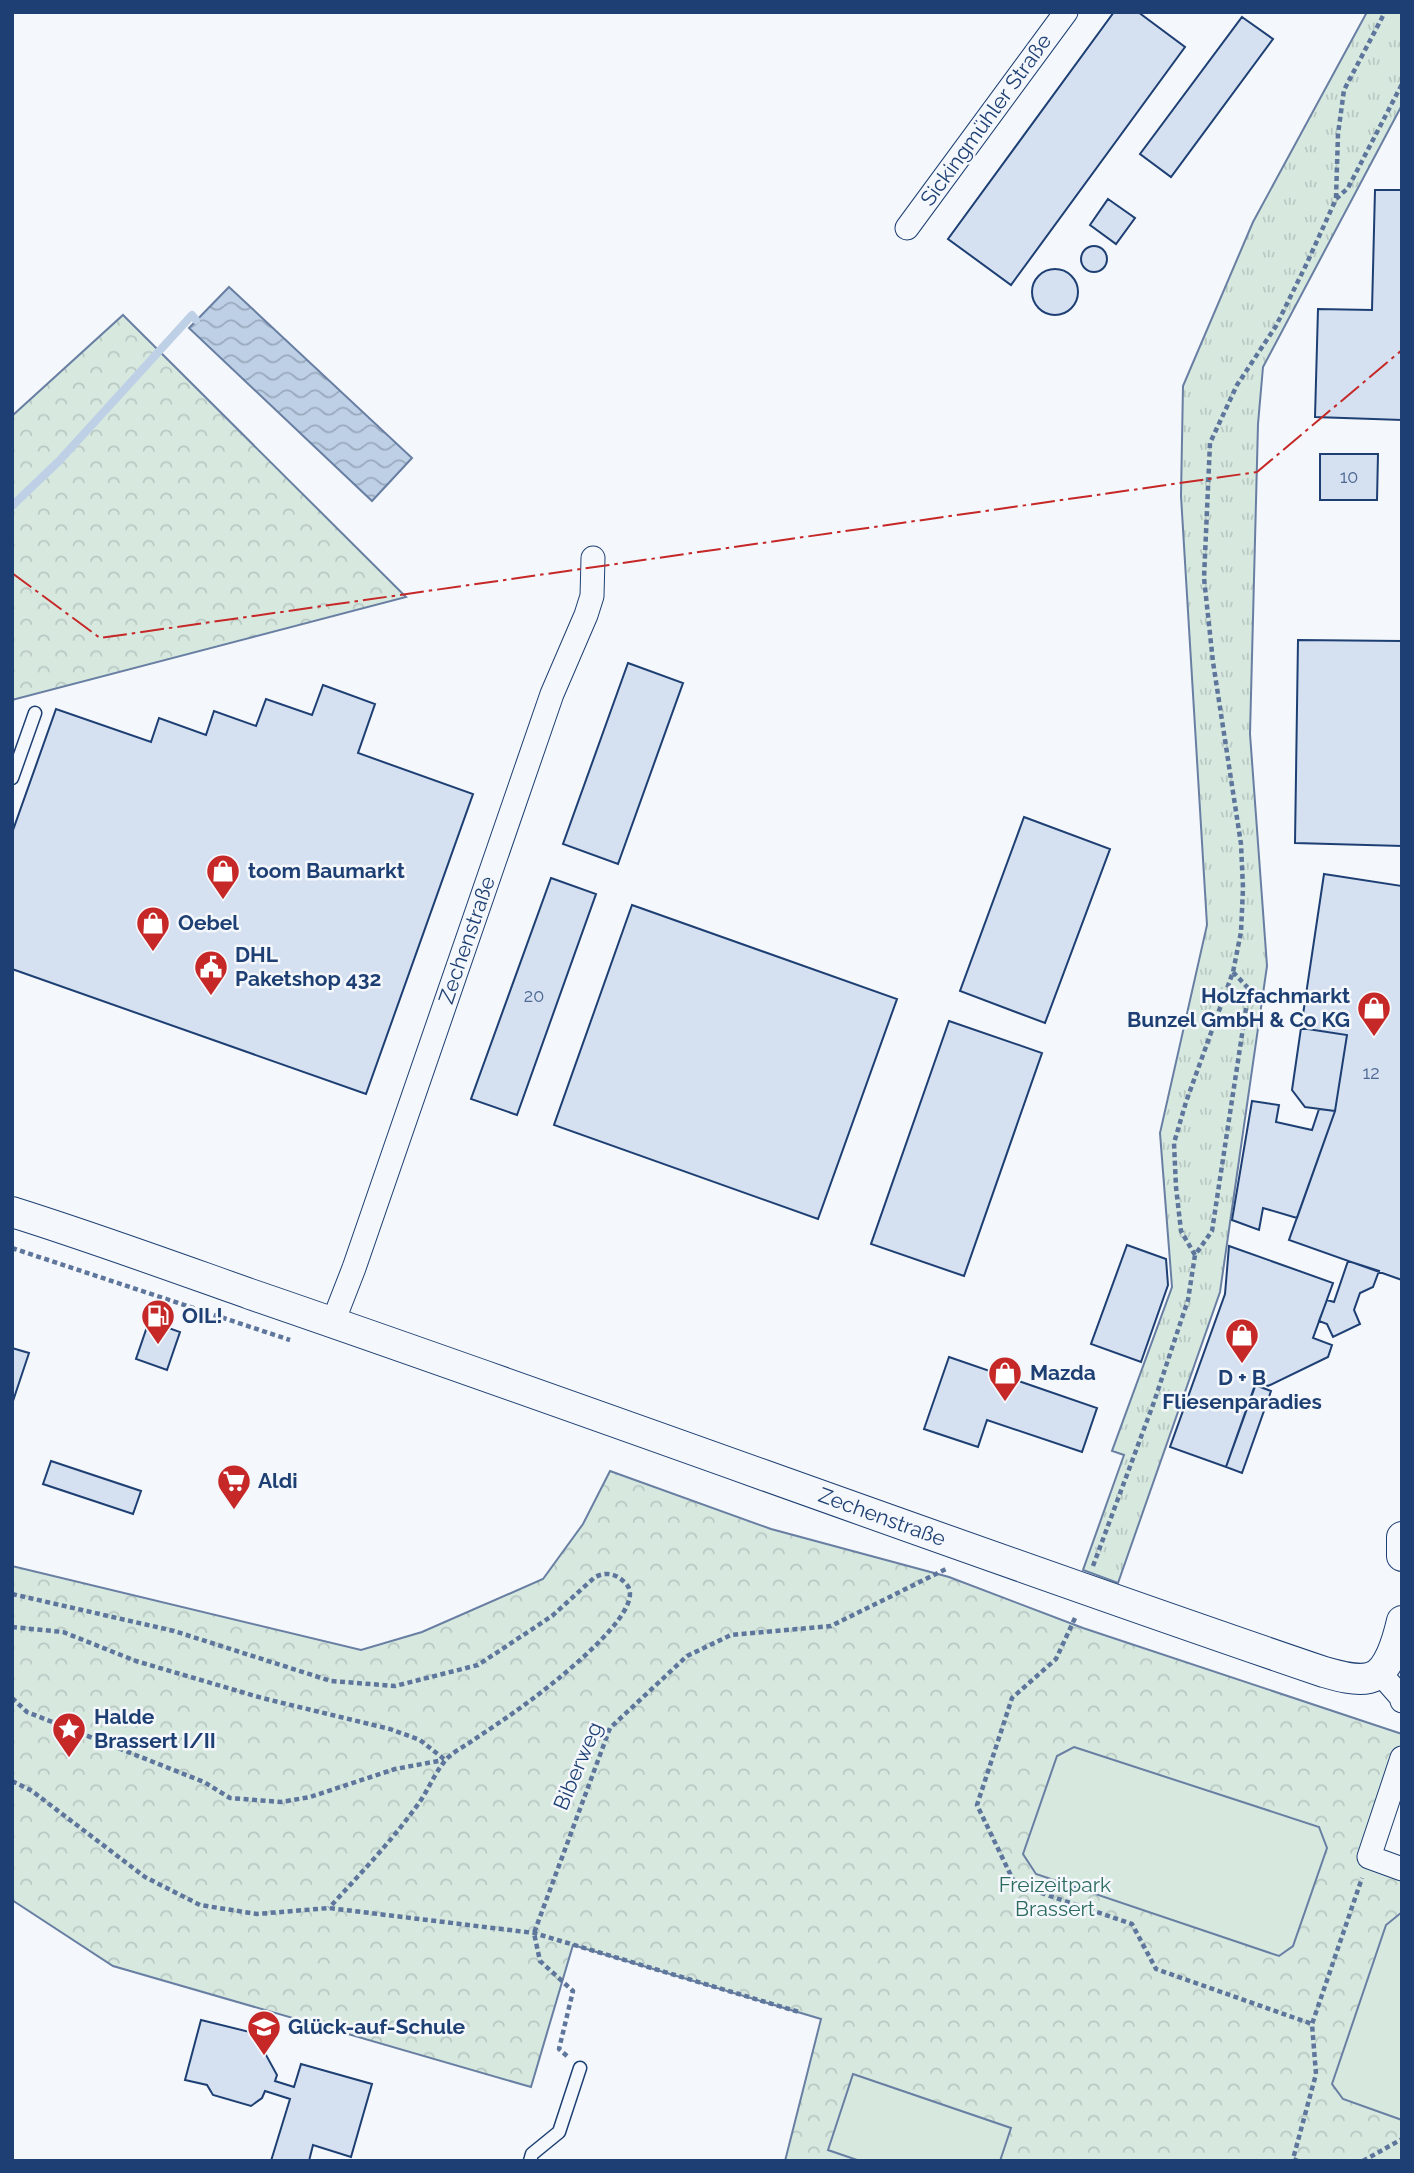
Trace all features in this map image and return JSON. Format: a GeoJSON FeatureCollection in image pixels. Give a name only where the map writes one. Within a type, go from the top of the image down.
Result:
{"type":"FeatureCollection","features":[{"type":"Feature","properties":{"kind":"street","name":"Sickingmühler Straße"},"geometry":{"type":"LineString","coordinates":[[907,228],[1066,12]]}},
{"type":"Feature","properties":{"kind":"street","name":"Zechenstraße"},"geometry":{"type":"LineString","coordinates":[[333,1322],[552,694],[586,615],[592,596],[593,558]]}},
{"type":"Feature","properties":{"kind":"street","name":"Zechenstraße"},"geometry":{"type":"LineString","coordinates":[[12,1212],[333,1322],[1080,1604],[1342,1677],[1368,1679],[1380,1673]]}},
{"type":"Feature","properties":{"kind":"street"},"geometry":{"type":"LineString","coordinates":[[1402,1537],[1402,1556]]}},
{"type":"Feature","properties":{"kind":"street"},"geometry":{"type":"LineString","coordinates":[[1402,1621],[1394,1651],[1380,1673],[1402,1701]]}},
{"type":"Feature","properties":{"kind":"street"},"geometry":{"type":"LineString","coordinates":[[1402,1758],[1369,1857],[1402,1869]]}},
{"type":"Feature","properties":{"kind":"lane"},"geometry":{"type":"LineString","coordinates":[[12,778],[35,713]]}},
{"type":"Feature","properties":{"kind":"lane"},"geometry":{"type":"LineString","coordinates":[[530,2161],[532,2154],[559,2132],[580,2068]]}},
{"type":"Feature","properties":{"kind":"path"},"geometry":{"type":"LineString","coordinates":[[1336,199],[1338,134],[1344,90],[1385,12]]}},
{"type":"Feature","properties":{"kind":"path"},"geometry":{"type":"LineString","coordinates":[[1195,1255],[1181,1231],[1174,1143],[1233,972],[1241,932],[1243,888],[1242,855],[1213,662],[1204,578],[1210,443],[1237,385],[1276,326],[1336,199],[1348,188],[1402,84]]}},
{"type":"Feature","properties":{"kind":"path"},"geometry":{"type":"LineString","coordinates":[[1233,972],[1248,989],[1212,1231],[1195,1255],[1184,1313],[1080,1604],[1056,1659],[1012,1698],[977,1805],[1015,1884],[1132,1924],[1156,1969],[1312,2024]]}},
{"type":"Feature","properties":{"kind":"path","name":"Biberweg"},"geometry":{"type":"LineString","coordinates":[[534,1934],[610,1728],[687,1656],[731,1635],[831,1626],[956,1565]]}},
{"type":"Feature","properties":{"kind":"path"},"geometry":{"type":"LineString","coordinates":[[12,1594],[174,1631],[331,1681],[395,1686],[478,1665],[552,1616],[602,1573],[617,1576],[625,1581],[631,1590],[631,1597],[616,1624],[594,1647],[530,1701],[445,1759],[395,1769],[310,1797],[281,1802],[230,1798],[204,1782],[27,1712],[12,1698]]}},
{"type":"Feature","properties":{"kind":"path"},"geometry":{"type":"LineString","coordinates":[[12,1627],[63,1632],[136,1661],[262,1698],[390,1729],[419,1741],[445,1759]]}},
{"type":"Feature","properties":{"kind":"path"},"geometry":{"type":"LineString","coordinates":[[329,1908],[374,1860],[418,1805],[445,1759]]}},
{"type":"Feature","properties":{"kind":"path"},"geometry":{"type":"LineString","coordinates":[[12,1782],[32,1791],[145,1877],[200,1905],[257,1913],[329,1908],[534,1934],[799,2012]]}},
{"type":"Feature","properties":{"kind":"path"},"geometry":{"type":"LineString","coordinates":[[1294,2160],[1316,2074],[1312,2024],[1369,1857]]}},
{"type":"Feature","properties":{"kind":"path"},"geometry":{"type":"LineString","coordinates":[[534,1934],[540,1961],[573,1991],[559,2049],[580,2068]]}},
{"type":"Feature","properties":{"kind":"path"},"geometry":{"type":"LineString","coordinates":[[1363,2161],[1402,2138]]}},
{"type":"Feature","properties":{"kind":"green space"},"geometry":{"type":"Polygon","coordinates":[[[1367,12],[1402,12],[1402,105],[1263,367],[1258,424],[1250,734],[1267,966],[1220,1292],[1118,1583],[1083,1570],[1124,1455],[1112,1451],[1172,1287],[1160,1133],[1207,925],[1181,496],[1183,386],[1253,222],[1367,12]]]}},
{"type":"Feature","properties":{"kind":"green space"},"geometry":{"type":"Polygon","coordinates":[[[123,315],[406,597],[12,700],[12,416],[123,315]]]}},
{"type":"Feature","properties":{"kind":"green space","name":"Freizeitpark Brassert"},"geometry":{"type":"Polygon","coordinates":[[[610,1471],[771,1529],[949,1577],[1083,1628],[1402,1734],[1402,1758],[1369,1857],[1402,1869],[1402,2161],[785,2161],[821,2019],[573,1945],[531,2087],[113,1966],[12,1900],[12,1566],[361,1650],[422,1632],[543,1579],[583,1524],[610,1471]]]}},
{"type":"Feature","properties":{"kind":"green space"},"geometry":{"type":"Polygon","coordinates":[[[1074,1747],[1319,1827],[1327,1848],[1293,1946],[1279,1956],[1036,1874],[1023,1854],[1057,1756],[1074,1747]]]}},
{"type":"Feature","properties":{"kind":"green space"},"geometry":{"type":"Polygon","coordinates":[[[1402,1912],[1402,2120],[1343,2099],[1332,2084],[1386,1925],[1402,1912]]]}},
{"type":"Feature","properties":{"kind":"green space"},"geometry":{"type":"Polygon","coordinates":[[[853,2074],[1011,2128],[1000,2161],[860,2161],[828,2150],[853,2074]]]}},
{"type":"Feature","properties":{"kind":"water"},"geometry":{"type":"Polygon","coordinates":[[[229,287],[412,458],[372,501],[189,328],[229,287]]]}},
{"type":"Feature","properties":{"kind":"building"},"geometry":{"type":"Polygon","coordinates":[[[1114,12],[1138,12],[1185,47],[1011,285],[948,239],[1114,12]]]}},
{"type":"Feature","properties":{"kind":"building"},"geometry":{"type":"Polygon","coordinates":[[[1242,17],[1273,39],[1171,177],[1140,154],[1242,17]]]}},
{"type":"Feature","properties":{"kind":"building"},"geometry":{"type":"Polygon","coordinates":[[[1375,190],[1402,190],[1402,420],[1315,417],[1318,309],[1372,310],[1375,190]]]}},
{"type":"Feature","properties":{"kind":"building"},"geometry":{"type":"Polygon","coordinates":[[[1108,199],[1135,218],[1116,244],[1090,225],[1108,199]]]}},
{"type":"Feature","properties":{"kind":"building"},"geometry":{"type":"Polygon","coordinates":[[[1094,246],[1103,250],[1107,259],[1103,268],[1094,272],[1085,268],[1081,259],[1085,250],[1094,246]]]}},
{"type":"Feature","properties":{"kind":"building"},"geometry":{"type":"Polygon","coordinates":[[[1055,269],[1071,276],[1078,292],[1071,308],[1055,315],[1039,308],[1032,292],[1039,276],[1055,269]]]}},
{"type":"Feature","properties":{"kind":"building"},"geometry":{"type":"Polygon","coordinates":[[[1320,454],[1378,454],[1377,500],[1320,500],[1320,454]]]}},
{"type":"Feature","properties":{"kind":"building"},"geometry":{"type":"Polygon","coordinates":[[[1298,640],[1402,641],[1402,846],[1295,843],[1298,640]]]}},
{"type":"Feature","properties":{"kind":"building"},"geometry":{"type":"Polygon","coordinates":[[[628,663],[683,683],[618,864],[563,844],[628,663]]]}},
{"type":"Feature","properties":{"kind":"building","name":"toom Baumarkt"},"geometry":{"type":"Polygon","coordinates":[[[323,685],[375,704],[358,753],[473,794],[366,1094],[12,969],[12,833],[56,709],[151,742],[159,718],[206,735],[214,711],[256,726],[266,699],[312,715],[323,685]]]}},
{"type":"Feature","properties":{"kind":"building"},"geometry":{"type":"Polygon","coordinates":[[[1024,817],[1110,849],[1045,1023],[960,991],[1024,817]]]}},
{"type":"Feature","properties":{"kind":"building"},"geometry":{"type":"Polygon","coordinates":[[[1324,874],[1402,886],[1402,1280],[1289,1240],[1335,1111],[1347,1035],[1301,1028],[1324,874]]]}},
{"type":"Feature","properties":{"kind":"building"},"geometry":{"type":"Polygon","coordinates":[[[551,878],[596,894],[517,1115],[471,1099],[551,878]]]}},
{"type":"Feature","properties":{"kind":"building"},"geometry":{"type":"Polygon","coordinates":[[[632,905],[897,999],[818,1219],[554,1125],[632,905]]]}},
{"type":"Feature","properties":{"kind":"building"},"geometry":{"type":"Polygon","coordinates":[[[949,1021],[1042,1053],[964,1276],[871,1244],[949,1021]]]}},
{"type":"Feature","properties":{"kind":"building"},"geometry":{"type":"Polygon","coordinates":[[[1301,1028],[1347,1035],[1335,1111],[1305,1107],[1292,1090],[1301,1028]]]}},
{"type":"Feature","properties":{"kind":"building"},"geometry":{"type":"Polygon","coordinates":[[[1252,1101],[1279,1105],[1276,1122],[1312,1130],[1319,1109],[1335,1111],[1297,1218],[1263,1208],[1259,1230],[1232,1220],[1252,1101]]]}},
{"type":"Feature","properties":{"kind":"building"},"geometry":{"type":"Polygon","coordinates":[[[1127,1245],[1166,1259],[1168,1285],[1141,1362],[1091,1344],[1127,1245]]]}},
{"type":"Feature","properties":{"kind":"building"},"geometry":{"type":"Polygon","coordinates":[[[1229,1246],[1333,1283],[1313,1338],[1332,1345],[1328,1357],[1268,1386],[1257,1381],[1226,1467],[1170,1447],[1225,1294],[1229,1246]]]}},
{"type":"Feature","properties":{"kind":"building"},"geometry":{"type":"Polygon","coordinates":[[[1348,1261],[1379,1271],[1373,1287],[1360,1293],[1354,1310],[1360,1324],[1333,1337],[1327,1324],[1319,1321],[1327,1300],[1334,1302],[1348,1261]]]}},
{"type":"Feature","properties":{"kind":"building","name":"OIL!"},"geometry":{"type":"Polygon","coordinates":[[[149,1321],[180,1332],[167,1370],[136,1359],[149,1321]]]}},
{"type":"Feature","properties":{"kind":"building"},"geometry":{"type":"Polygon","coordinates":[[[12,1348],[29,1353],[12,1404],[12,1348]]]}},
{"type":"Feature","properties":{"kind":"building"},"geometry":{"type":"Polygon","coordinates":[[[949,1357],[1097,1408],[1082,1452],[987,1420],[978,1447],[924,1429],[949,1357]]]}},
{"type":"Feature","properties":{"kind":"building"},"geometry":{"type":"Polygon","coordinates":[[[1255,1385],[1271,1391],[1242,1473],[1226,1467],[1255,1385]]]}},
{"type":"Feature","properties":{"kind":"building"},"geometry":{"type":"Polygon","coordinates":[[[51,1461],[141,1491],[133,1514],[43,1484],[51,1461]]]}},
{"type":"Feature","properties":{"kind":"building"},"geometry":{"type":"Polygon","coordinates":[[[201,2020],[254,2033],[277,2075],[275,2081],[294,2087],[301,2064],[372,2084],[351,2157],[313,2145],[309,2161],[271,2161],[290,2099],[265,2091],[262,2098],[251,2106],[213,2095],[207,2085],[185,2080],[201,2020]]]}},
{"type":"Feature","properties":{"kind":"waterway"},"geometry":{"type":"LineString","coordinates":[[12,506],[60,460],[192,315],[196,320]]}},
{"type":"Feature","properties":{"kind":"power"},"geometry":{"type":"LineString","coordinates":[[12,573],[100,638],[1257,472],[1402,350]]}},
{"type":"Feature","properties":{"kind":"place","name":"toom Baumarkt"},"geometry":{"type":"Point","coordinates":[223,901]}},
{"type":"Feature","properties":{"kind":"place","name":"Oebel"},"geometry":{"type":"Point","coordinates":[153,953]}},
{"type":"Feature","properties":{"kind":"place","name":"DHL Paketshop 432"},"geometry":{"type":"Point","coordinates":[211,997]}},
{"type":"Feature","properties":{"kind":"place","name":"Holzfachmarkt Bunzel GmbH & Co KG"},"geometry":{"type":"Point","coordinates":[1374,1038]}},
{"type":"Feature","properties":{"kind":"place","name":"OIL!"},"geometry":{"type":"Point","coordinates":[158,1346]}},
{"type":"Feature","properties":{"kind":"place","name":"D + B Fliesenparadies"},"geometry":{"type":"Point","coordinates":[1242,1365]}},
{"type":"Feature","properties":{"kind":"place","name":"Mazda"},"geometry":{"type":"Point","coordinates":[1005,1403]}},
{"type":"Feature","properties":{"kind":"place","name":"Aldi"},"geometry":{"type":"Point","coordinates":[234,1511]}},
{"type":"Feature","properties":{"kind":"place","name":"Halde Brassert I/II"},"geometry":{"type":"Point","coordinates":[69,1759]}},
{"type":"Feature","properties":{"kind":"place","name":"Glück-auf-Schule"},"geometry":{"type":"Point","coordinates":[264,2057]}}]}
